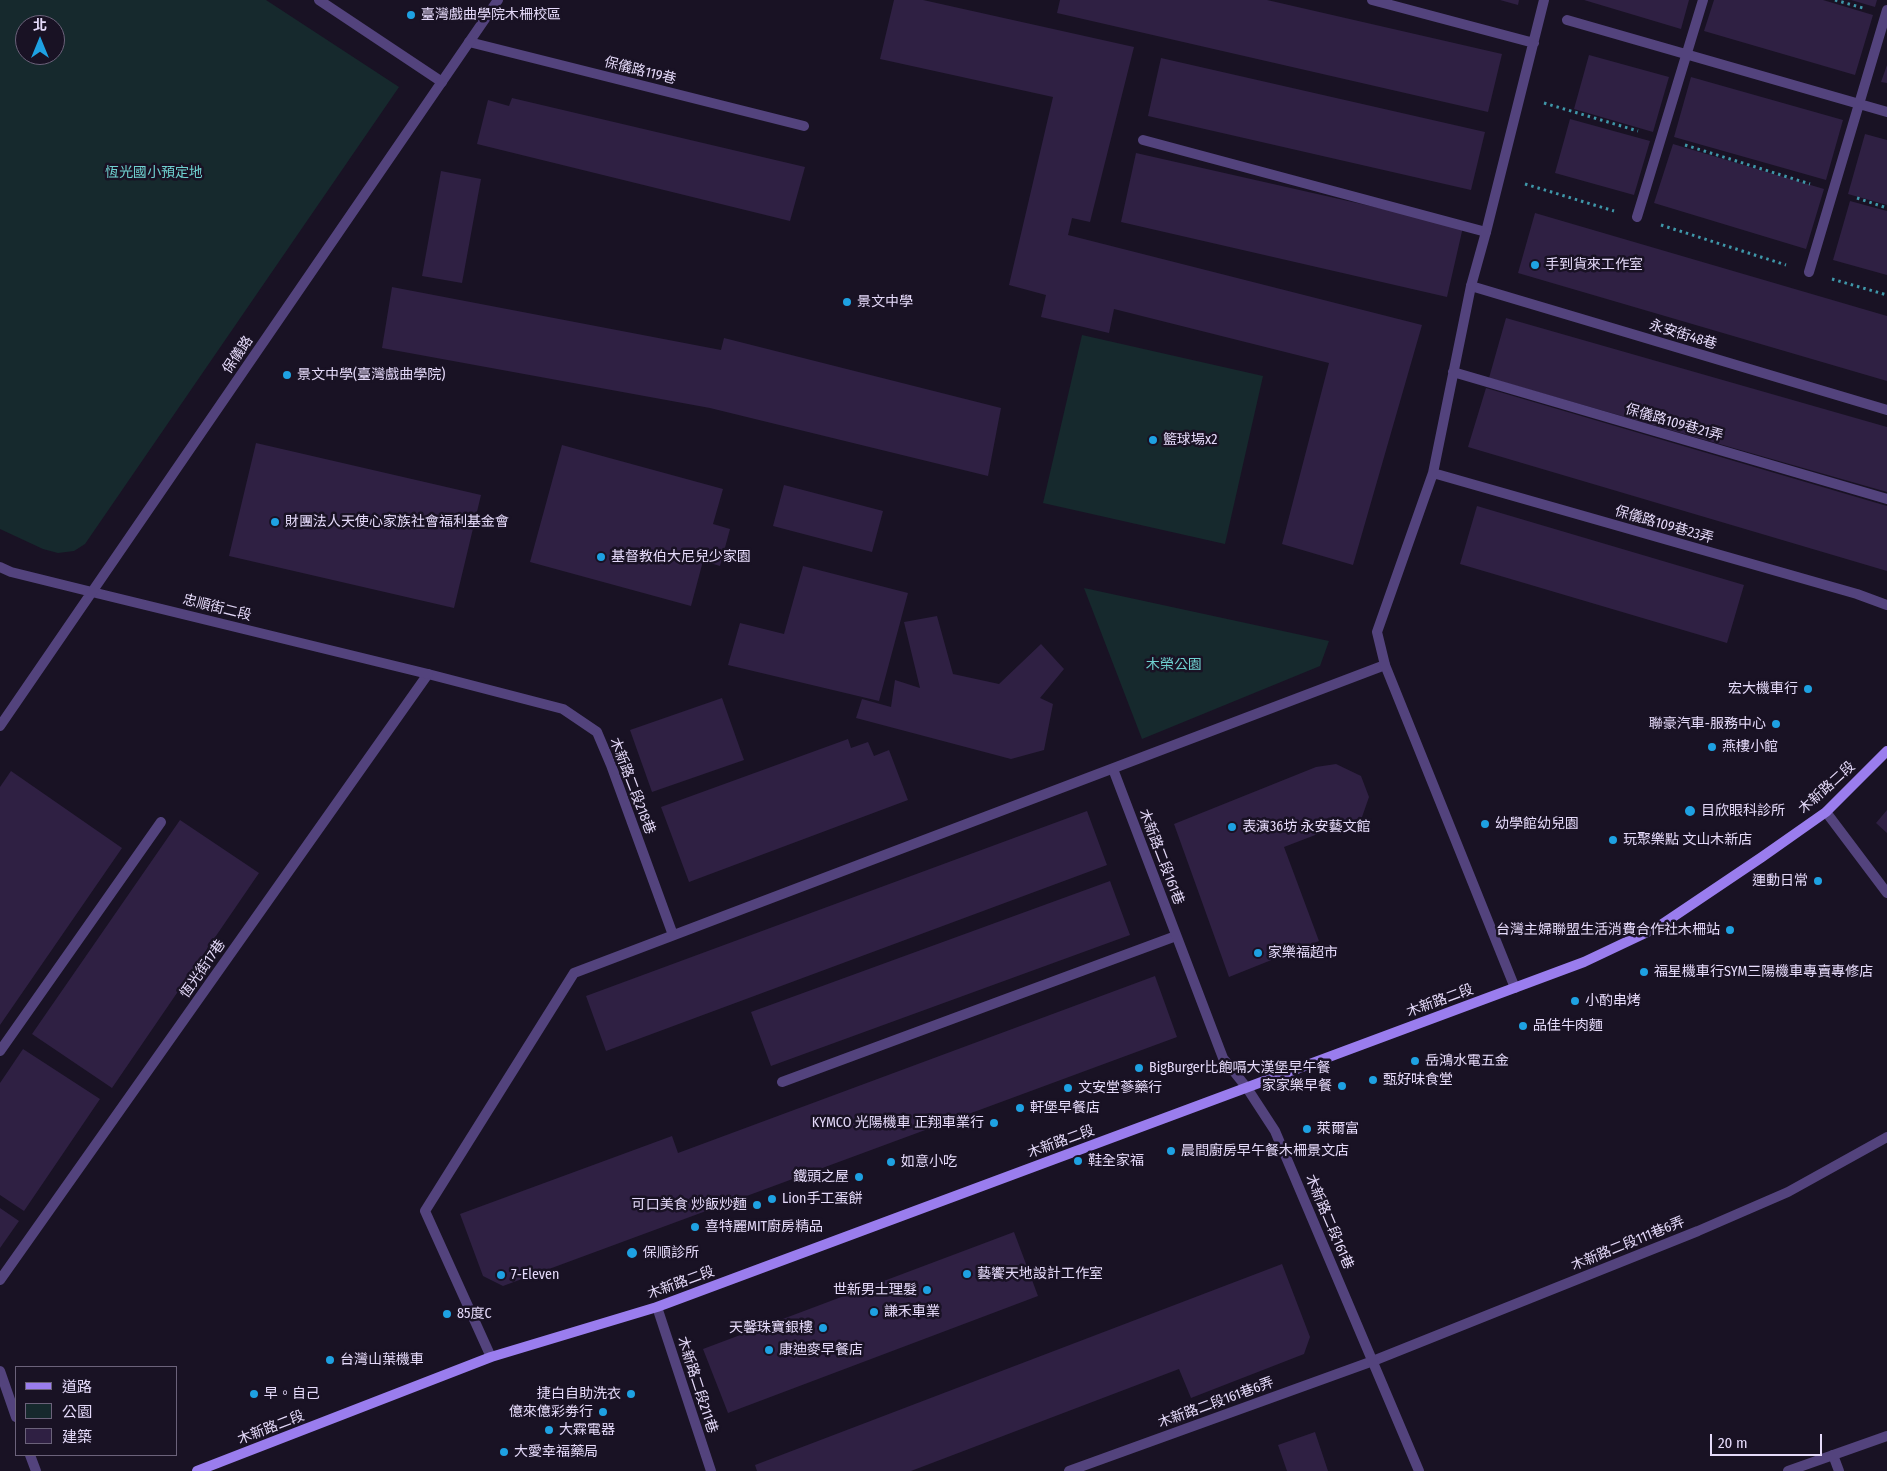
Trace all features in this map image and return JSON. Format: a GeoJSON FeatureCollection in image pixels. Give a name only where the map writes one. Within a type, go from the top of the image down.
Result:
{"type":"FeatureCollection","features":[{"type":"Feature","properties":{"kind":"main road","name":"木新路二段"},"geometry":{"type":"LineString","coordinates":[[197,1471],[490,1357],[657,1307],[1584,962],[1658,926],[1762,857],[1826,812],[1887,751]]}},
{"type":"Feature","properties":{"kind":"street"},"geometry":{"type":"LineString","coordinates":[[318,0],[442,82]]}},
{"type":"Feature","properties":{"kind":"street","name":"保儀路"},"geometry":{"type":"LineString","coordinates":[[0,726],[498,0]]}},
{"type":"Feature","properties":{"kind":"street"},"geometry":{"type":"LineString","coordinates":[[1372,0],[1534,43]]}},
{"type":"Feature","properties":{"kind":"street"},"geometry":{"type":"LineString","coordinates":[[1515,988],[1385,665],[1377,632],[1433,473],[1471,286],[1544,0]]}},
{"type":"Feature","properties":{"kind":"street"},"geometry":{"type":"LineString","coordinates":[[1637,217],[1703,0]]}},
{"type":"Feature","properties":{"kind":"street"},"geometry":{"type":"LineString","coordinates":[[1809,272],[1887,10]]}},
{"type":"Feature","properties":{"kind":"street"},"geometry":{"type":"LineString","coordinates":[[1567,20],[1887,112]]}},
{"type":"Feature","properties":{"kind":"street","name":"保儀路119巷"},"geometry":{"type":"LineString","coordinates":[[469,42],[804,126]]}},
{"type":"Feature","properties":{"kind":"street"},"geometry":{"type":"LineString","coordinates":[[1143,140],[1486,232]]}},
{"type":"Feature","properties":{"kind":"street","name":"永安街48巷"},"geometry":{"type":"LineString","coordinates":[[1471,286],[1887,410]]}},
{"type":"Feature","properties":{"kind":"street","name":"保儀路109巷21弄"},"geometry":{"type":"LineString","coordinates":[[1453,372],[1887,499]]}},
{"type":"Feature","properties":{"kind":"street","name":"保儀路109巷23弄"},"geometry":{"type":"LineString","coordinates":[[1433,473],[1848,592],[1887,605]]}},
{"type":"Feature","properties":{"kind":"street","name":"忠順街二段"},"geometry":{"type":"LineString","coordinates":[[0,567],[11,572],[428,674]]}},
{"type":"Feature","properties":{"kind":"street"},"geometry":{"type":"LineString","coordinates":[[490,1357],[424,1211],[574,973],[1385,665]]}},
{"type":"Feature","properties":{"kind":"street","name":"木新路二段218巷"},"geometry":{"type":"LineString","coordinates":[[428,674],[563,709],[597,732],[673,935]]}},
{"type":"Feature","properties":{"kind":"street","name":"恆光街17巷"},"geometry":{"type":"LineString","coordinates":[[0,1280],[428,674]]}},
{"type":"Feature","properties":{"kind":"street","name":"木新路二段161巷"},"geometry":{"type":"LineString","coordinates":[[1113,769],[1223,1058],[1247,1088],[1275,1131],[1419,1471]]}},
{"type":"Feature","properties":{"kind":"street"},"geometry":{"type":"LineString","coordinates":[[1826,812],[1887,892]]}},
{"type":"Feature","properties":{"kind":"street"},"geometry":{"type":"LineString","coordinates":[[0,1051],[161,822]]}},
{"type":"Feature","properties":{"kind":"street"},"geometry":{"type":"LineString","coordinates":[[782,1082],[1176,936]]}},
{"type":"Feature","properties":{"kind":"street","name":"木新路二段111巷6弄"},"geometry":{"type":"LineString","coordinates":[[1373,1361],[1698,1231],[1779,1196],[1887,1137]]}},
{"type":"Feature","properties":{"kind":"street","name":"木新路二段211巷"},"geometry":{"type":"LineString","coordinates":[[657,1307],[711,1471]]}},
{"type":"Feature","properties":{"kind":"street","name":"木新路二段161巷6弄"},"geometry":{"type":"LineString","coordinates":[[1069,1471],[1373,1361]]}},
{"type":"Feature","properties":{"kind":"street"},"geometry":{"type":"LineString","coordinates":[[0,1371],[15,1413]]}},
{"type":"Feature","properties":{"kind":"street"},"geometry":{"type":"LineString","coordinates":[[1788,1471],[1887,1436]]}},
{"type":"Feature","properties":{"kind":"street"},"geometry":{"type":"LineString","coordinates":[[1833,1455],[1839,1471]]}},
{"type":"Feature","properties":{"kind":"street"},"geometry":{"type":"LineString","coordinates":[[30,1456],[36,1471]]}},
{"type":"Feature","properties":{"kind":"path"},"geometry":{"type":"LineString","coordinates":[[1542,112],[1547,94]]}},
{"type":"Feature","properties":{"kind":"path"},"geometry":{"type":"LineString","coordinates":[[1544,103],[1887,208]]}},
{"type":"Feature","properties":{"kind":"path"},"geometry":{"type":"LineString","coordinates":[[1527,175],[1525,184],[1887,295]]}},
{"type":"Feature","properties":{"kind":"green space","name":"恆光國小預定地"},"geometry":{"type":"Polygon","coordinates":[[[0,0],[266,0],[399,87],[85,544],[74,551],[58,553],[43,549],[0,529],[0,0]]]}},
{"type":"Feature","properties":{"kind":"green space","name":"籃球場x2"},"geometry":{"type":"Polygon","coordinates":[[[1082,335],[1263,376],[1225,544],[1043,503],[1082,335]]]}},
{"type":"Feature","properties":{"kind":"green space","name":"木榮公園"},"geometry":{"type":"Polygon","coordinates":[[[1084,588],[1329,641],[1320,666],[1142,739],[1084,588]]]}},
{"type":"Feature","properties":{"kind":"building"},"geometry":{"type":"Polygon","coordinates":[[[894,0],[923,0],[1134,47],[1090,222],[1072,218],[1068,235],[1422,325],[1353,565],[1282,544],[1329,363],[1114,309],[1109,333],[1041,317],[1046,295],[1009,285],[1053,97],[880,59],[894,0]]]}},
{"type":"Feature","properties":{"kind":"building"},"geometry":{"type":"Polygon","coordinates":[[[1060,0],[1267,0],[1502,54],[1488,112],[1057,13],[1060,0]]]}},
{"type":"Feature","properties":{"kind":"building"},"geometry":{"type":"Polygon","coordinates":[[[1500,0],[1519,0],[1518,5],[1500,0]]]}},
{"type":"Feature","properties":{"kind":"building"},"geometry":{"type":"Polygon","coordinates":[[[1584,0],[1689,0],[1681,29],[1584,0]]]}},
{"type":"Feature","properties":{"kind":"building"},"geometry":{"type":"Polygon","coordinates":[[[1714,0],[1823,0],[1873,15],[1855,75],[1704,31],[1714,0]]]}},
{"type":"Feature","properties":{"kind":"building"},"geometry":{"type":"Polygon","coordinates":[[[1851,0],[1877,0],[1875,7],[1851,0]]]}},
{"type":"Feature","properties":{"kind":"building"},"geometry":{"type":"Polygon","coordinates":[[[1589,55],[1669,77],[1653,132],[1574,109],[1589,55]]]}},
{"type":"Feature","properties":{"kind":"building"},"geometry":{"type":"Polygon","coordinates":[[[1161,58],[1485,132],[1471,190],[1148,116],[1161,58]]]}},
{"type":"Feature","properties":{"kind":"building"},"geometry":{"type":"Polygon","coordinates":[[[1887,65],[1887,83],[1881,82],[1887,65]]]}},
{"type":"Feature","properties":{"kind":"building"},"geometry":{"type":"Polygon","coordinates":[[[1691,77],[1843,120],[1826,180],[1674,137],[1691,77]]]}},
{"type":"Feature","properties":{"kind":"building"},"geometry":{"type":"Polygon","coordinates":[[[512,98],[805,167],[790,221],[477,144],[488,100],[509,106],[512,98]]]}},
{"type":"Feature","properties":{"kind":"building"},"geometry":{"type":"Polygon","coordinates":[[[1570,119],[1650,141],[1634,195],[1555,173],[1570,119]]]}},
{"type":"Feature","properties":{"kind":"building"},"geometry":{"type":"Polygon","coordinates":[[[1865,134],[1887,140],[1887,205],[1848,194],[1865,134]]]}},
{"type":"Feature","properties":{"kind":"building"},"geometry":{"type":"Polygon","coordinates":[[[1673,144],[1824,189],[1806,249],[1654,203],[1673,144]]]}},
{"type":"Feature","properties":{"kind":"building"},"geometry":{"type":"Polygon","coordinates":[[[1136,153],[1463,227],[1447,297],[1121,222],[1136,153]]]}},
{"type":"Feature","properties":{"kind":"building"},"geometry":{"type":"Polygon","coordinates":[[[441,171],[481,179],[462,283],[422,276],[441,171]]]}},
{"type":"Feature","properties":{"kind":"building"},"geometry":{"type":"Polygon","coordinates":[[[1850,201],[1887,211],[1887,275],[1833,260],[1850,201]]]}},
{"type":"Feature","properties":{"kind":"building"},"geometry":{"type":"Polygon","coordinates":[[[1535,213],[1887,316],[1887,381],[1518,273],[1535,213]]]}},
{"type":"Feature","properties":{"kind":"building"},"geometry":{"type":"Polygon","coordinates":[[[392,287],[721,350],[724,338],[1001,408],[988,476],[710,408],[382,348],[392,287]]]}},
{"type":"Feature","properties":{"kind":"building"},"geometry":{"type":"Polygon","coordinates":[[[1506,318],[1887,427],[1887,492],[1489,378],[1506,318]]]}},
{"type":"Feature","properties":{"kind":"building"},"geometry":{"type":"Polygon","coordinates":[[[1486,388],[1887,506],[1887,571],[1468,447],[1486,388]]]}},
{"type":"Feature","properties":{"kind":"building"},"geometry":{"type":"Polygon","coordinates":[[[256,443],[481,495],[454,608],[229,556],[256,443]]]}},
{"type":"Feature","properties":{"kind":"building"},"geometry":{"type":"Polygon","coordinates":[[[562,445],[723,489],[713,524],[730,529],[720,566],[703,561],[691,606],[530,562],[562,445]]]}},
{"type":"Feature","properties":{"kind":"building"},"geometry":{"type":"Polygon","coordinates":[[[784,485],[883,511],[872,552],[773,526],[784,485]]]}},
{"type":"Feature","properties":{"kind":"building"},"geometry":{"type":"Polygon","coordinates":[[[1477,506],[1744,585],[1727,643],[1460,564],[1477,506]]]}},
{"type":"Feature","properties":{"kind":"building"},"geometry":{"type":"Polygon","coordinates":[[[803,566],[908,593],[879,701],[728,665],[740,623],[784,634],[803,566]]]}},
{"type":"Feature","properties":{"kind":"building"},"geometry":{"type":"Polygon","coordinates":[[[937,616],[953,674],[999,684],[1041,644],[1064,669],[1040,698],[1053,704],[1044,750],[1011,759],[856,718],[862,699],[891,707],[895,680],[920,688],[904,622],[937,616]]]}},
{"type":"Feature","properties":{"kind":"building"},"geometry":{"type":"Polygon","coordinates":[[[722,698],[744,760],[652,792],[630,730],[722,698]]]}},
{"type":"Feature","properties":{"kind":"building"},"geometry":{"type":"Polygon","coordinates":[[[848,739],[851,748],[868,742],[874,756],[889,750],[908,800],[689,882],[661,807],[848,739]]]}},
{"type":"Feature","properties":{"kind":"building"},"geometry":{"type":"Polygon","coordinates":[[[1336,764],[1361,776],[1369,797],[1362,817],[1284,847],[1319,941],[1229,977],[1174,824],[1316,767],[1336,764]]]}},
{"type":"Feature","properties":{"kind":"building"},"geometry":{"type":"Polygon","coordinates":[[[11,771],[122,848],[0,1025],[0,787],[11,771]]]}},
{"type":"Feature","properties":{"kind":"building"},"geometry":{"type":"Polygon","coordinates":[[[1887,810],[1887,833],[1876,823],[1887,810]]]}},
{"type":"Feature","properties":{"kind":"building"},"geometry":{"type":"Polygon","coordinates":[[[1087,811],[1107,865],[606,1051],[586,996],[1087,811]]]}},
{"type":"Feature","properties":{"kind":"building"},"geometry":{"type":"Polygon","coordinates":[[[180,820],[259,873],[112,1088],[32,1034],[180,820]]]}},
{"type":"Feature","properties":{"kind":"building"},"geometry":{"type":"Polygon","coordinates":[[[1110,881],[1130,935],[771,1066],[751,1012],[1110,881]]]}},
{"type":"Feature","properties":{"kind":"building"},"geometry":{"type":"Polygon","coordinates":[[[1155,976],[1177,1037],[503,1286],[483,1276],[460,1214],[672,1136],[678,1153],[1155,976]]]}},
{"type":"Feature","properties":{"kind":"building"},"geometry":{"type":"Polygon","coordinates":[[[23,1049],[100,1099],[24,1211],[0,1195],[0,1083],[23,1049]]]}},
{"type":"Feature","properties":{"kind":"building"},"geometry":{"type":"Polygon","coordinates":[[[0,1208],[19,1221],[0,1248],[0,1208]]]}},
{"type":"Feature","properties":{"kind":"building"},"geometry":{"type":"Polygon","coordinates":[[[1014,1232],[1038,1296],[728,1413],[703,1349],[1014,1232]]]}},
{"type":"Feature","properties":{"kind":"building"},"geometry":{"type":"Polygon","coordinates":[[[1282,1264],[1310,1337],[1304,1354],[1191,1398],[1179,1369],[911,1471],[757,1471],[755,1465],[1282,1264]]]}},
{"type":"Feature","properties":{"kind":"building"},"geometry":{"type":"Polygon","coordinates":[[[1315,1432],[1328,1471],[1287,1471],[1278,1445],[1315,1432]]]}},
{"type":"Feature","properties":{"kind":"place","name":"臺灣戲曲學院木柵校區"},"geometry":{"type":"Point","coordinates":[411,15]}},
{"type":"Feature","properties":{"kind":"place","name":"手到貨來工作室"},"geometry":{"type":"Point","coordinates":[1535,265]}},
{"type":"Feature","properties":{"kind":"place","name":"景文中學"},"geometry":{"type":"Point","coordinates":[847,302]}},
{"type":"Feature","properties":{"kind":"place","name":"景文中學(臺灣戲曲學院)"},"geometry":{"type":"Point","coordinates":[287,375]}},
{"type":"Feature","properties":{"kind":"place","name":"籃球場x2"},"geometry":{"type":"Point","coordinates":[1153,440]}},
{"type":"Feature","properties":{"kind":"place","name":"財團法人天使心家族社會福利基金會"},"geometry":{"type":"Point","coordinates":[275,522]}},
{"type":"Feature","properties":{"kind":"place","name":"基督教伯大尼兒少家園"},"geometry":{"type":"Point","coordinates":[601,557]}},
{"type":"Feature","properties":{"kind":"place","name":"宏大機車行"},"geometry":{"type":"Point","coordinates":[1808,689]}},
{"type":"Feature","properties":{"kind":"place","name":"聯豪汽車-服務中心"},"geometry":{"type":"Point","coordinates":[1776,724]}},
{"type":"Feature","properties":{"kind":"place","name":"燕樓小館"},"geometry":{"type":"Point","coordinates":[1712,747]}},
{"type":"Feature","properties":{"kind":"place","name":"目欣眼科診所"},"geometry":{"type":"Point","coordinates":[1690,811]}},
{"type":"Feature","properties":{"kind":"place","name":"幼學館幼兒園"},"geometry":{"type":"Point","coordinates":[1485,824]}},
{"type":"Feature","properties":{"kind":"place","name":"表演36坊 永安藝文館"},"geometry":{"type":"Point","coordinates":[1232,827]}},
{"type":"Feature","properties":{"kind":"place","name":"玩聚樂點 文山木新店"},"geometry":{"type":"Point","coordinates":[1613,840]}},
{"type":"Feature","properties":{"kind":"place","name":"運動日常"},"geometry":{"type":"Point","coordinates":[1818,881]}},
{"type":"Feature","properties":{"kind":"place","name":"台灣主婦聯盟生活消費合作社木柵站"},"geometry":{"type":"Point","coordinates":[1730,930]}},
{"type":"Feature","properties":{"kind":"place","name":"家樂福超市"},"geometry":{"type":"Point","coordinates":[1258,953]}},
{"type":"Feature","properties":{"kind":"place","name":"福星機車行SYM三陽機車專賣專修店"},"geometry":{"type":"Point","coordinates":[1644,972]}},
{"type":"Feature","properties":{"kind":"place","name":"小酌串烤"},"geometry":{"type":"Point","coordinates":[1575,1001]}},
{"type":"Feature","properties":{"kind":"place","name":"品佳牛肉麵"},"geometry":{"type":"Point","coordinates":[1523,1026]}},
{"type":"Feature","properties":{"kind":"place","name":"岳鴻水電五金"},"geometry":{"type":"Point","coordinates":[1415,1061]}},
{"type":"Feature","properties":{"kind":"place","name":"BigBurger比飽嗝大漢堡早午餐"},"geometry":{"type":"Point","coordinates":[1139,1068]}},
{"type":"Feature","properties":{"kind":"place","name":"甄好味食堂"},"geometry":{"type":"Point","coordinates":[1373,1080]}},
{"type":"Feature","properties":{"kind":"place","name":"家家樂早餐"},"geometry":{"type":"Point","coordinates":[1342,1086]}},
{"type":"Feature","properties":{"kind":"place","name":"文安堂蔘藥行"},"geometry":{"type":"Point","coordinates":[1068,1088]}},
{"type":"Feature","properties":{"kind":"place","name":"軒堡早餐店"},"geometry":{"type":"Point","coordinates":[1020,1108]}},
{"type":"Feature","properties":{"kind":"place","name":"KYMCO 光陽機車 正翔車業行"},"geometry":{"type":"Point","coordinates":[994,1123]}},
{"type":"Feature","properties":{"kind":"place","name":"萊爾富"},"geometry":{"type":"Point","coordinates":[1307,1129]}},
{"type":"Feature","properties":{"kind":"place","name":"晨間廚房早午餐木柵景文店"},"geometry":{"type":"Point","coordinates":[1171,1151]}},
{"type":"Feature","properties":{"kind":"place","name":"鞋全家福"},"geometry":{"type":"Point","coordinates":[1078,1161]}},
{"type":"Feature","properties":{"kind":"place","name":"如意小吃"},"geometry":{"type":"Point","coordinates":[891,1162]}},
{"type":"Feature","properties":{"kind":"place","name":"鐵頭之屋"},"geometry":{"type":"Point","coordinates":[859,1177]}},
{"type":"Feature","properties":{"kind":"place","name":"Lion手工蛋餅"},"geometry":{"type":"Point","coordinates":[772,1199]}},
{"type":"Feature","properties":{"kind":"place","name":"可口美食 炒飯炒麵"},"geometry":{"type":"Point","coordinates":[757,1205]}},
{"type":"Feature","properties":{"kind":"place","name":"喜特麗MIT廚房精品"},"geometry":{"type":"Point","coordinates":[695,1227]}},
{"type":"Feature","properties":{"kind":"place","name":"保順診所"},"geometry":{"type":"Point","coordinates":[632,1253]}},
{"type":"Feature","properties":{"kind":"place","name":"藝饗天地設計工作室"},"geometry":{"type":"Point","coordinates":[967,1274]}},
{"type":"Feature","properties":{"kind":"place","name":"7-Eleven"},"geometry":{"type":"Point","coordinates":[501,1275]}},
{"type":"Feature","properties":{"kind":"place","name":"世新男士理髮"},"geometry":{"type":"Point","coordinates":[927,1290]}},
{"type":"Feature","properties":{"kind":"place","name":"謙禾車業"},"geometry":{"type":"Point","coordinates":[874,1312]}},
{"type":"Feature","properties":{"kind":"place","name":"85度C"},"geometry":{"type":"Point","coordinates":[447,1314]}},
{"type":"Feature","properties":{"kind":"place","name":"天馨珠寶銀樓"},"geometry":{"type":"Point","coordinates":[823,1328]}},
{"type":"Feature","properties":{"kind":"place","name":"康迪麥早餐店"},"geometry":{"type":"Point","coordinates":[769,1350]}},
{"type":"Feature","properties":{"kind":"place","name":"台灣山葉機車"},"geometry":{"type":"Point","coordinates":[330,1360]}},
{"type":"Feature","properties":{"kind":"place","name":"早。自己"},"geometry":{"type":"Point","coordinates":[254,1394]}},
{"type":"Feature","properties":{"kind":"place","name":"捷白自助洗衣"},"geometry":{"type":"Point","coordinates":[631,1394]}},
{"type":"Feature","properties":{"kind":"place","name":"億來億彩劵行"},"geometry":{"type":"Point","coordinates":[603,1412]}},
{"type":"Feature","properties":{"kind":"place","name":"大霖電器"},"geometry":{"type":"Point","coordinates":[549,1430]}},
{"type":"Feature","properties":{"kind":"place","name":"大愛幸福藥局"},"geometry":{"type":"Point","coordinates":[504,1452]}}]}
